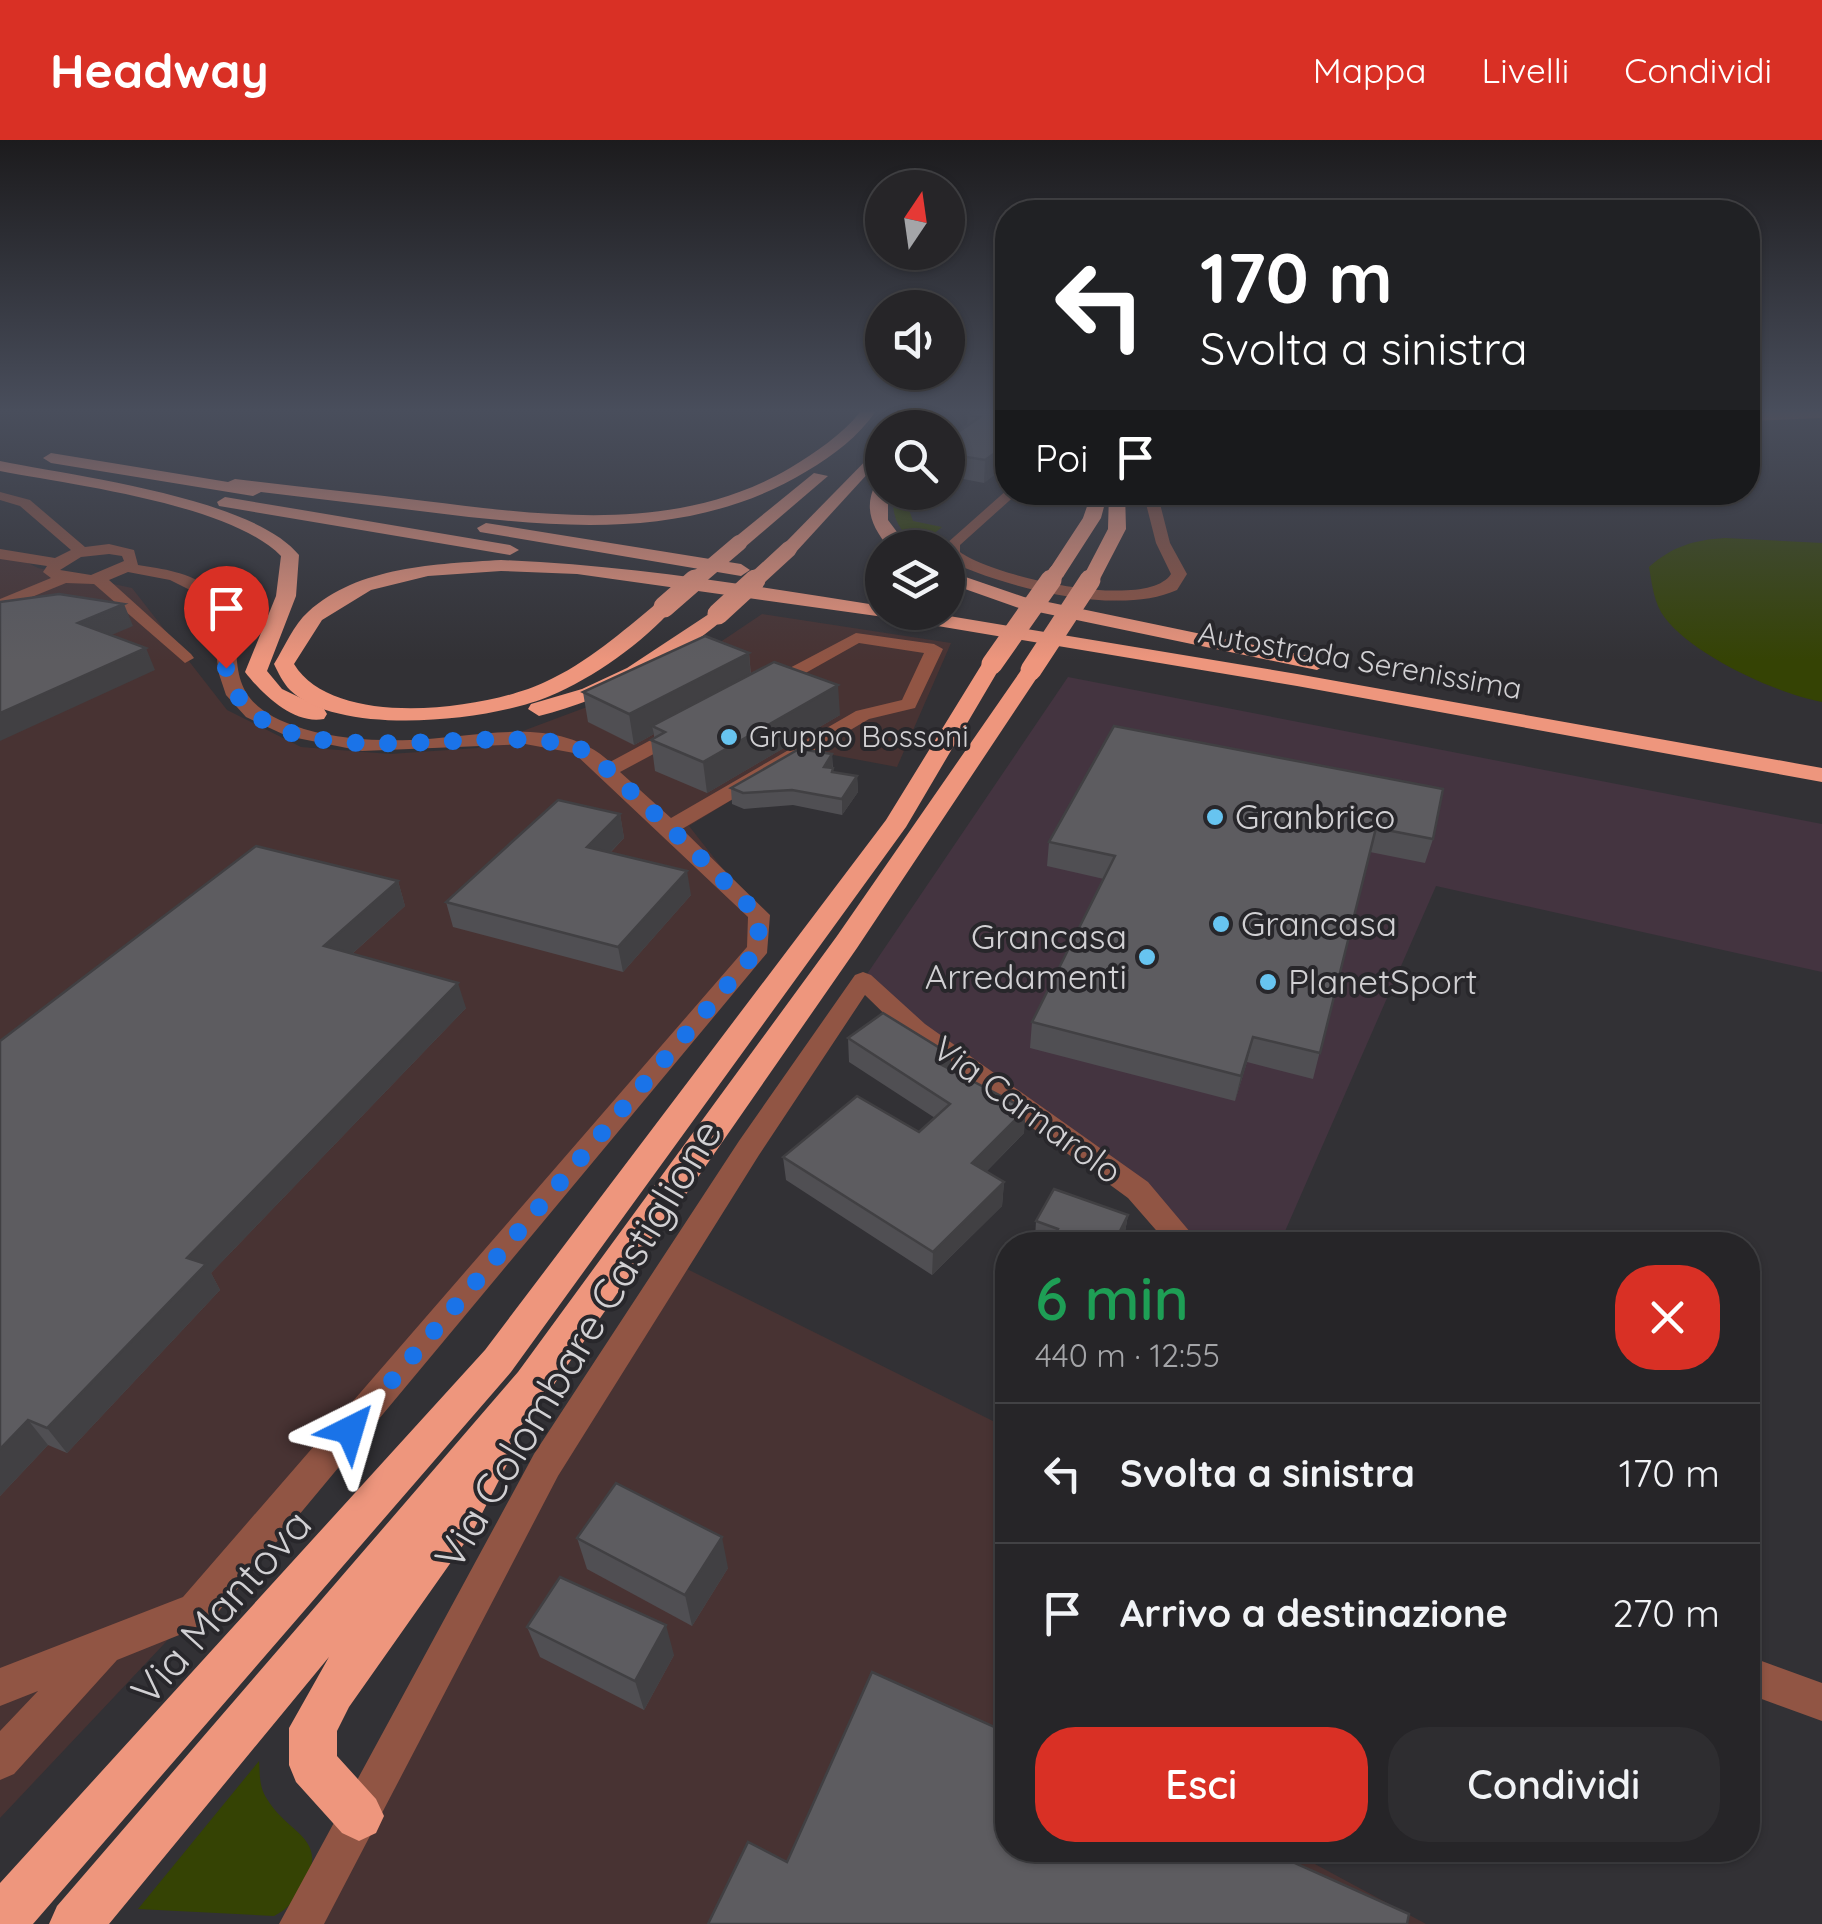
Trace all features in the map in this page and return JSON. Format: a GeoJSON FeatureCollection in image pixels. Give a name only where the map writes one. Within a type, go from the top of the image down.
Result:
{"type":"FeatureCollection","features":[{"type":"Feature","properties":{"kind":"highway"},"geometry":{"type":"LineString","coordinates":[[129,494],[234,518],[278,540],[289,553],[292,581],[256,672],[274,694],[311,713],[364,726],[427,726],[508,716],[604,690],[678,648],[789,548],[839,494]]}},
{"type":"Feature","properties":{"kind":"highway","name":"Autostrada Serenissima"},"geometry":{"type":"LineString","coordinates":[[176,494],[865,609]]}},
{"type":"Feature","properties":{"kind":"highway"},"geometry":{"type":"LineString","coordinates":[[277,494],[865,590]]}},
{"type":"Feature","properties":{"kind":"highway"},"geometry":{"type":"LineString","coordinates":[[319,494],[546,522],[618,522],[699,510],[755,494]]}},
{"type":"Feature","properties":{"kind":"highway"},"geometry":{"type":"LineString","coordinates":[[769,593],[691,584],[536,565],[439,568],[387,580],[334,601],[301,627],[290,642],[284,664],[298,686],[332,704],[389,712],[442,712],[536,695],[574,677],[664,607],[691,584],[739,542],[797,494]]}},
{"type":"Feature","properties":{"kind":"highway"},"geometry":{"type":"LineString","coordinates":[[1080,538],[1081,505]]}},
{"type":"Feature","properties":{"kind":"highway","name":"Via Mantova"},"geometry":{"type":"LineString","coordinates":[[0,1922],[498,1362],[896,822],[992,664],[1080,538],[1097,505]]}},
{"type":"Feature","properties":{"kind":"highway"},"geometry":{"type":"LineString","coordinates":[[1114,537],[1116,505]]}},
{"type":"Feature","properties":{"kind":"highway"},"geometry":{"type":"LineString","coordinates":[[75,1924],[532,1384],[847,942],[1091,579],[1132,505]]}},
{"type":"Feature","properties":{"kind":"highway"},"geometry":{"type":"LineString","coordinates":[[965,583],[1019,602],[1329,666]]}},
{"type":"Feature","properties":{"kind":"highway","name":"Autostrada Serenissima"},"geometry":{"type":"LineString","coordinates":[[965,607],[1329,666],[1822,754]]}},
{"type":"Feature","properties":{"kind":"highway","name":"Autostrada Serenissima"},"geometry":{"type":"LineString","coordinates":[[965,625],[1298,680],[1822,775]]}},
{"type":"Feature","properties":{"kind":"highway"},"geometry":{"type":"LineString","coordinates":[[360,1816],[313,1766],[313,1728],[333,1691],[458,1517],[532,1384]]}},
{"type":"Feature","properties":{"kind":"street"},"geometry":{"type":"LineString","coordinates":[[0,496],[25,502],[82,552]]}},
{"type":"Feature","properties":{"kind":"street"},"geometry":{"type":"LineString","coordinates":[[999,505],[953,544],[952,553],[958,562],[996,576],[1130,596],[1171,588],[1179,574],[1163,543],[1153,505]]}},
{"type":"Feature","properties":{"kind":"street"},"geometry":{"type":"LineString","coordinates":[[0,605],[59,571],[82,552],[109,549],[129,553],[133,557],[126,567]]}},
{"type":"Feature","properties":{"kind":"street"},"geometry":{"type":"LineString","coordinates":[[0,554],[97,578],[126,567],[177,576],[219,607],[226,625],[226,668],[231,688],[251,712],[296,733],[374,744],[540,739],[583,750],[670,827],[758,915],[759,948],[196,1610],[2,1693]]}},
{"type":"Feature","properties":{"kind":"street"},"geometry":{"type":"LineString","coordinates":[[97,578],[185,658]]}},
{"type":"Feature","properties":{"kind":"street"},"geometry":{"type":"LineString","coordinates":[[670,827],[863,714],[909,704],[934,649],[856,638],[756,693]]}},
{"type":"Feature","properties":{"kind":"street"},"geometry":{"type":"LineString","coordinates":[[607,770],[706,719]]}},
{"type":"Feature","properties":{"kind":"street","name":"Via Carnarolo"},"geometry":{"type":"LineString","coordinates":[[863,980],[916,1030],[1138,1190],[1175,1232]]}},
{"type":"Feature","properties":{"kind":"street","name":"Via Colombare Castiglione"},"geometry":{"type":"LineString","coordinates":[[301,1924],[546,1466],[732,1174],[863,980]]}},
{"type":"Feature","properties":{"kind":"street"},"geometry":{"type":"LineString","coordinates":[[0,1760],[108,1645]]}},
{"type":"Feature","properties":{"kind":"street"},"geometry":{"type":"LineString","coordinates":[[1760,1679],[1822,1702]]}},
{"type":"Feature","properties":{"kind":"shaded area"},"geometry":{"type":"Polygon","coordinates":[[[0,549],[38,568],[132,588],[227,710],[301,747],[390,754],[477,748],[670,676],[762,614],[951,643],[897,767],[812,751],[689,826],[759,915],[759,948],[196,1610],[0,1818],[0,549]]]}},
{"type":"Feature","properties":{"kind":"shaded area"},"geometry":{"type":"Polygon","coordinates":[[[1068,677],[1822,824],[1822,972],[1436,886],[1285,1232],[1170,1232],[863,980],[1068,677]]]}},
{"type":"Feature","properties":{"kind":"shaded area"},"geometry":{"type":"Polygon","coordinates":[[[675,1263],[995,1422],[995,1862],[1311,1862],[1426,1924],[301,1924],[675,1263]]]}},
{"type":"Feature","properties":{"kind":"green space"},"geometry":{"type":"Polygon","coordinates":[[[894,510],[909,510],[913,521],[942,527],[903,530],[894,510]]]}},
{"type":"Feature","properties":{"kind":"green space"},"geometry":{"type":"Polygon","coordinates":[[[1725,538],[1822,543],[1822,702],[1782,691],[1715,659],[1678,632],[1661,612],[1649,567],[1684,545],[1725,538]]]}},
{"type":"Feature","properties":{"kind":"green space"},"geometry":{"type":"Polygon","coordinates":[[[259,1761],[267,1799],[310,1848],[310,1872],[293,1901],[274,1916],[138,1909],[259,1761]]]}},
{"type":"Feature","properties":{"kind":"building"},"geometry":{"type":"Polygon","coordinates":[[[59,594],[124,604],[78,623],[146,648],[0,713],[0,602],[59,594]]]}},
{"type":"Feature","properties":{"kind":"building"},"geometry":{"type":"Polygon","coordinates":[[[705,636],[749,653],[629,714],[583,692],[705,636]]]}},
{"type":"Feature","properties":{"kind":"building"},"geometry":{"type":"Polygon","coordinates":[[[774,662],[838,685],[703,762],[651,740],[665,732],[652,726],[774,662]]]}},
{"type":"Feature","properties":{"kind":"building","name":"Grancasa"},"geometry":{"type":"Polygon","coordinates":[[[1114,726],[1443,789],[1433,839],[1376,828],[1320,1053],[1253,1037],[1241,1076],[1032,1022],[1115,856],[1049,842],[1114,726]]]}},
{"type":"Feature","properties":{"kind":"building"},"geometry":{"type":"Polygon","coordinates":[[[799,749],[832,754],[824,767],[857,776],[842,799],[792,790],[743,793],[731,788],[799,749]]]}},
{"type":"Feature","properties":{"kind":"building"},"geometry":{"type":"Polygon","coordinates":[[[558,800],[620,814],[587,847],[687,871],[618,947],[446,902],[558,800]]]}},
{"type":"Feature","properties":{"kind":"building"},"geometry":{"type":"Polygon","coordinates":[[[256,846],[398,881],[324,946],[458,983],[187,1258],[206,1264],[47,1428],[28,1420],[0,1449],[0,1041],[256,846]]]}},
{"type":"Feature","properties":{"kind":"building"},"geometry":{"type":"Polygon","coordinates":[[[883,1013],[951,1055],[940,1064],[1026,1109],[972,1163],[1004,1182],[933,1252],[783,1157],[857,1096],[919,1132],[950,1104],[848,1038],[883,1013]]]}},
{"type":"Feature","properties":{"kind":"building"},"geometry":{"type":"Polygon","coordinates":[[[1054,1189],[1128,1215],[1120,1232],[1056,1232],[1058,1229],[1036,1221],[1054,1189]]]}},
{"type":"Feature","properties":{"kind":"building"},"geometry":{"type":"Polygon","coordinates":[[[616,1483],[722,1537],[685,1595],[577,1538],[616,1483]]]}},
{"type":"Feature","properties":{"kind":"building"},"geometry":{"type":"Polygon","coordinates":[[[560,1577],[666,1625],[635,1681],[527,1627],[560,1577]]]}},
{"type":"Feature","properties":{"kind":"building"},"geometry":{"type":"Polygon","coordinates":[[[872,1672],[995,1727],[995,1862],[1293,1862],[1409,1914],[1407,1924],[708,1924],[748,1842],[787,1862],[872,1672]]]}},
{"type":"Feature","properties":{"kind":"place","name":"Gruppo Bossoni"},"geometry":{"type":"Point","coordinates":[729,737]}},
{"type":"Feature","properties":{"kind":"place","name":"Granbrico"},"geometry":{"type":"Point","coordinates":[1215,817]}},
{"type":"Feature","properties":{"kind":"place","name":"Grancasa"},"geometry":{"type":"Point","coordinates":[1221,924]}},
{"type":"Feature","properties":{"kind":"place","name":"Grancasa Arredamenti"},"geometry":{"type":"Point","coordinates":[1147,957]}},
{"type":"Feature","properties":{"kind":"place","name":"PlanetSport"},"geometry":{"type":"Point","coordinates":[1268,982]}},
{"type":"Feature","properties":{"kind":"route"},"geometry":{"type":"LineString","coordinates":[[226,668],[231,688],[251,712],[296,733],[356,744],[426,746],[504,738],[540,739],[583,750],[670,827],[758,915],[759,948],[350,1430]]}}]}
